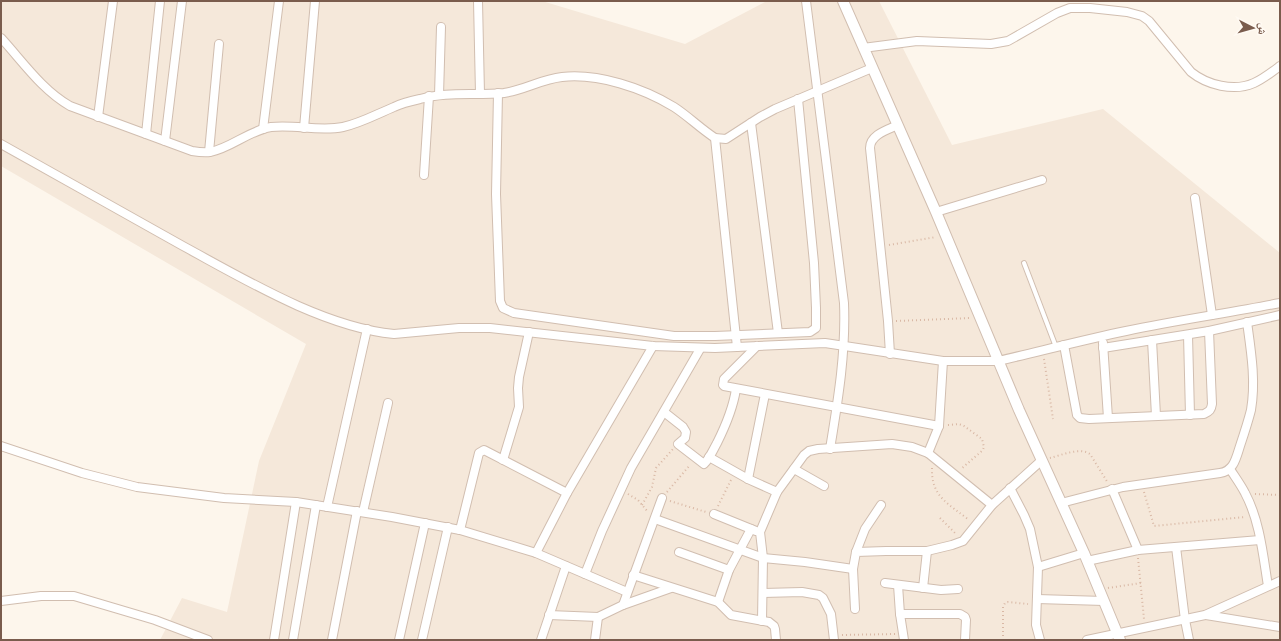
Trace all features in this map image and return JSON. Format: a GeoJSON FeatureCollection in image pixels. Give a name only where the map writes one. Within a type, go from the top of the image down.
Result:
{"type":"FeatureCollection","features":[{"type":"Feature","properties":{"kind":"street"},"geometry":{"type":"LineString","coordinates":[[98,117],[113,1]]}},
{"type":"Feature","properties":{"kind":"street"},"geometry":{"type":"LineString","coordinates":[[146,134],[160,1]]}},
{"type":"Feature","properties":{"kind":"street"},"geometry":{"type":"LineString","coordinates":[[165,141],[182,1]]}},
{"type":"Feature","properties":{"kind":"street"},"geometry":{"type":"LineString","coordinates":[[264,129],[279,1]]}},
{"type":"Feature","properties":{"kind":"street"},"geometry":{"type":"LineString","coordinates":[[304,128],[315,1]]}},
{"type":"Feature","properties":{"kind":"street"},"geometry":{"type":"LineString","coordinates":[[478,1],[480,94]]}},
{"type":"Feature","properties":{"kind":"street"},"geometry":{"type":"LineString","coordinates":[[806,1],[843,282],[845,316],[845,345],[830,449]]}},
{"type":"Feature","properties":{"kind":"street"},"geometry":{"type":"LineString","coordinates":[[844,1],[946,235],[1019,410],[1086,557],[1118,637]]}},
{"type":"Feature","properties":{"kind":"street"},"geometry":{"type":"LineString","coordinates":[[864,48],[917,41],[1000,43],[1008,41],[1063,11],[1074,8],[1090,8],[1127,12],[1142,16],[1148,21],[1191,72],[1199,79],[1210,84],[1233,87],[1253,84],[1280,66]]}},
{"type":"Feature","properties":{"kind":"street"},"geometry":{"type":"LineString","coordinates":[[439,95],[441,27]]}},
{"type":"Feature","properties":{"kind":"street"},"geometry":{"type":"LineString","coordinates":[[1,38],[46,89],[58,99],[70,106],[192,151],[209,152],[217,150],[253,132],[264,129],[277,127],[331,129],[343,127],[358,123],[396,106],[429,96],[507,92],[561,77],[581,76],[601,78],[658,98],[674,107],[715,138],[726,139],[775,109],[872,68]]}},
{"type":"Feature","properties":{"kind":"street"},"geometry":{"type":"LineString","coordinates":[[209,152],[219,44]]}},
{"type":"Feature","properties":{"kind":"street"},"geometry":{"type":"LineString","coordinates":[[498,93],[497,228],[500,301],[503,308],[514,313],[674,336],[810,332],[816,328],[814,263],[798,100]]}},
{"type":"Feature","properties":{"kind":"street"},"geometry":{"type":"LineString","coordinates":[[424,175],[429,96]]}},
{"type":"Feature","properties":{"kind":"street"},"geometry":{"type":"LineString","coordinates":[[751,123],[778,333]]}},
{"type":"Feature","properties":{"kind":"street"},"geometry":{"type":"LineString","coordinates":[[890,354],[870,144],[875,137],[898,125]]}},
{"type":"Feature","properties":{"kind":"street"},"geometry":{"type":"LineString","coordinates":[[715,138],[737,347]]}},
{"type":"Feature","properties":{"kind":"street"},"geometry":{"type":"LineString","coordinates":[[1,144],[265,290],[315,313],[367,329],[394,334],[459,328],[490,328],[653,346],[700,349],[825,342],[890,354],[943,361],[998,361],[1102,336],[1280,303]]}},
{"type":"Feature","properties":{"kind":"street"},"geometry":{"type":"LineString","coordinates":[[936,212],[1042,180]]}},
{"type":"Feature","properties":{"kind":"street"},"geometry":{"type":"LineString","coordinates":[[1195,198],[1212,316]]}},
{"type":"Feature","properties":{"kind":"street"},"geometry":{"type":"LineString","coordinates":[[1103,348],[1188,335],[1280,315]]}},
{"type":"Feature","properties":{"kind":"street"},"geometry":{"type":"LineString","coordinates":[[1061,503],[1112,489],[1220,473],[1230,469],[1235,461],[1240,447],[1250,412],[1252,398],[1252,373],[1247,322]]}},
{"type":"Feature","properties":{"kind":"street"},"geometry":{"type":"LineString","coordinates":[[327,507],[367,329]]}},
{"type":"Feature","properties":{"kind":"street"},"geometry":{"type":"LineString","coordinates":[[1060,346],[1077,415],[1083,419],[1204,414],[1209,412],[1211,409],[1208,331]]}},
{"type":"Feature","properties":{"kind":"street"},"geometry":{"type":"LineString","coordinates":[[503,460],[519,407],[519,378],[529,332]]}},
{"type":"Feature","properties":{"kind":"street"},"geometry":{"type":"LineString","coordinates":[[1188,335],[1190,415]]}},
{"type":"Feature","properties":{"kind":"street"},"geometry":{"type":"LineString","coordinates":[[1102,336],[1108,418]]}},
{"type":"Feature","properties":{"kind":"street"},"geometry":{"type":"LineString","coordinates":[[1152,340],[1156,416]]}},
{"type":"Feature","properties":{"kind":"street"},"geometry":{"type":"LineString","coordinates":[[536,553],[567,493],[653,346]]}},
{"type":"Feature","properties":{"kind":"street"},"geometry":{"type":"LineString","coordinates":[[757,346],[724,379],[724,386],[939,426]]}},
{"type":"Feature","properties":{"kind":"street"},"geometry":{"type":"LineString","coordinates":[[585,574],[620,490],[631,468],[700,349]]}},
{"type":"Feature","properties":{"kind":"street"},"geometry":{"type":"LineString","coordinates":[[928,453],[939,426],[943,361]]}},
{"type":"Feature","properties":{"kind":"street"},"geometry":{"type":"LineString","coordinates":[[664,412],[683,427],[686,432],[684,438],[678,444],[704,464],[730,415],[734,404],[736,389]]}},
{"type":"Feature","properties":{"kind":"street"},"geometry":{"type":"LineString","coordinates":[[748,479],[765,394]]}},
{"type":"Feature","properties":{"kind":"street"},"geometry":{"type":"LineString","coordinates":[[332,640],[360,512],[388,403]]}},
{"type":"Feature","properties":{"kind":"street"},"geometry":{"type":"LineString","coordinates":[[762,621],[763,558],[760,532],[777,492],[804,455],[809,451],[818,449],[892,444],[912,447],[928,453],[992,505]]}},
{"type":"Feature","properties":{"kind":"street"},"geometry":{"type":"LineString","coordinates":[[1,446],[82,473],[137,487],[224,498],[296,502],[448,527],[536,553],[627,592]]}},
{"type":"Feature","properties":{"kind":"street"},"geometry":{"type":"LineString","coordinates":[[460,530],[480,451],[484,450],[567,493]]}},
{"type":"Feature","properties":{"kind":"street"},"geometry":{"type":"LineString","coordinates":[[709,457],[748,479],[777,492]]}},
{"type":"Feature","properties":{"kind":"street"},"geometry":{"type":"LineString","coordinates":[[856,552],[927,551],[963,541],[992,505],[1042,460]]}},
{"type":"Feature","properties":{"kind":"street"},"geometry":{"type":"LineString","coordinates":[[794,468],[824,486]]}},
{"type":"Feature","properties":{"kind":"street"},"geometry":{"type":"LineString","coordinates":[[1230,469],[1246,493],[1255,516],[1268,586]]}},
{"type":"Feature","properties":{"kind":"street"},"geometry":{"type":"LineString","coordinates":[[1010,488],[1030,530],[1038,567],[1036,625],[1040,640]]}},
{"type":"Feature","properties":{"kind":"street"},"geometry":{"type":"LineString","coordinates":[[1112,489],[1138,550]]}},
{"type":"Feature","properties":{"kind":"street"},"geometry":{"type":"LineString","coordinates":[[623,605],[662,498]]}},
{"type":"Feature","properties":{"kind":"street"},"geometry":{"type":"LineString","coordinates":[[274,640],[296,502]]}},
{"type":"Feature","properties":{"kind":"street"},"geometry":{"type":"LineString","coordinates":[[293,640],[316,505]]}},
{"type":"Feature","properties":{"kind":"street"},"geometry":{"type":"LineString","coordinates":[[856,609],[853,569],[856,552],[865,529],[882,505]]}},
{"type":"Feature","properties":{"kind":"street"},"geometry":{"type":"LineString","coordinates":[[714,514],[760,532]]}},
{"type":"Feature","properties":{"kind":"street"},"geometry":{"type":"LineString","coordinates":[[655,519],[763,558],[853,569]]}},
{"type":"Feature","properties":{"kind":"street"},"geometry":{"type":"LineString","coordinates":[[399,640],[425,523]]}},
{"type":"Feature","properties":{"kind":"street"},"geometry":{"type":"LineString","coordinates":[[422,640],[448,527]]}},
{"type":"Feature","properties":{"kind":"street"},"geometry":{"type":"LineString","coordinates":[[718,602],[729,570],[738,550],[751,529]]}},
{"type":"Feature","properties":{"kind":"street"},"geometry":{"type":"LineString","coordinates":[[1038,567],[1086,557],[1138,550],[1260,540]]}},
{"type":"Feature","properties":{"kind":"street"},"geometry":{"type":"LineString","coordinates":[[1176,547],[1189,640]]}},
{"type":"Feature","properties":{"kind":"street"},"geometry":{"type":"LineString","coordinates":[[923,588],[927,551]]}},
{"type":"Feature","properties":{"kind":"street"},"geometry":{"type":"LineString","coordinates":[[679,552],[729,570]]}},
{"type":"Feature","properties":{"kind":"street"},"geometry":{"type":"LineString","coordinates":[[541,640],[566,566]]}},
{"type":"Feature","properties":{"kind":"street"},"geometry":{"type":"LineString","coordinates":[[633,575],[718,602],[731,615],[768,622],[774,626],[776,640]]}},
{"type":"Feature","properties":{"kind":"street"},"geometry":{"type":"LineString","coordinates":[[1087,640],[1118,637],[1145,628],[1206,615],[1280,581]]}},
{"type":"Feature","properties":{"kind":"street"},"geometry":{"type":"LineString","coordinates":[[886,583],[941,590],[958,589]]}},
{"type":"Feature","properties":{"kind":"street"},"geometry":{"type":"LineString","coordinates":[[898,585],[903,637]]}},
{"type":"Feature","properties":{"kind":"street"},"geometry":{"type":"LineString","coordinates":[[549,615],[598,617],[623,605],[671,588]]}},
{"type":"Feature","properties":{"kind":"street"},"geometry":{"type":"LineString","coordinates":[[763,593],[802,592],[819,595],[823,598],[831,614],[834,638]]}},
{"type":"Feature","properties":{"kind":"street"},"geometry":{"type":"LineString","coordinates":[[1,601],[41,596],[74,596],[155,620],[208,640]]}},
{"type":"Feature","properties":{"kind":"street"},"geometry":{"type":"LineString","coordinates":[[1037,602],[1104,601]]}},
{"type":"Feature","properties":{"kind":"street"},"geometry":{"type":"LineString","coordinates":[[900,614],[960,614],[965,616],[966,620],[965,640]]}},
{"type":"Feature","properties":{"kind":"street"},"geometry":{"type":"LineString","coordinates":[[1206,615],[1280,627]]}},
{"type":"Feature","properties":{"kind":"street"},"geometry":{"type":"LineString","coordinates":[[595,640],[598,617]]}},
{"type":"Feature","properties":{"kind":"lane"},"geometry":{"type":"LineString","coordinates":[[1024,263],[1060,346]]}},
{"type":"Feature","properties":{"kind":"path"},"geometry":{"type":"LineString","coordinates":[[880,246],[946,235]]}},
{"type":"Feature","properties":{"kind":"path"},"geometry":{"type":"LineString","coordinates":[[888,321],[980,317]]}},
{"type":"Feature","properties":{"kind":"path"},"geometry":{"type":"LineString","coordinates":[[1043,350],[1053,419]]}},
{"type":"Feature","properties":{"kind":"path"},"geometry":{"type":"LineString","coordinates":[[939,426],[959,424],[982,439],[984,444],[983,450],[955,474]]}},
{"type":"Feature","properties":{"kind":"path"},"geometry":{"type":"LineString","coordinates":[[642,505],[652,487],[656,468],[678,444]]}},
{"type":"Feature","properties":{"kind":"path"},"geometry":{"type":"LineString","coordinates":[[1042,460],[1079,451],[1086,451],[1090,454],[1112,489]]}},
{"type":"Feature","properties":{"kind":"path"},"geometry":{"type":"LineString","coordinates":[[928,453],[932,467],[932,478],[938,495],[976,526]]}},
{"type":"Feature","properties":{"kind":"path"},"geometry":{"type":"LineString","coordinates":[[696,458],[668,489],[662,498],[714,514],[735,472]]}},
{"type":"Feature","properties":{"kind":"path"},"geometry":{"type":"LineString","coordinates":[[1142,484],[1154,526],[1255,516]]}},
{"type":"Feature","properties":{"kind":"path"},"geometry":{"type":"LineString","coordinates":[[620,490],[638,500],[655,519]]}},
{"type":"Feature","properties":{"kind":"path"},"geometry":{"type":"LineString","coordinates":[[1246,493],[1280,495]]}},
{"type":"Feature","properties":{"kind":"path"},"geometry":{"type":"LineString","coordinates":[[940,518],[963,541]]}},
{"type":"Feature","properties":{"kind":"path"},"geometry":{"type":"LineString","coordinates":[[1138,550],[1145,628]]}},
{"type":"Feature","properties":{"kind":"path"},"geometry":{"type":"LineString","coordinates":[[1099,589],[1141,583]]}},
{"type":"Feature","properties":{"kind":"path"},"geometry":{"type":"LineString","coordinates":[[1003,640],[1003,607],[1005,603],[1037,602]]}},
{"type":"Feature","properties":{"kind":"path"},"geometry":{"type":"LineString","coordinates":[[834,638],[858,634],[903,637]]}},
{"type":"Feature","properties":{"kind":"shaded area"},"geometry":{"type":"Polygon","coordinates":[[[1,1],[542,1],[685,44],[767,1],[879,1],[952,145],[1103,109],[1280,253],[1280,640],[160,640],[182,598],[227,612],[259,461],[306,344],[1,166],[1,1]]]}}]}
